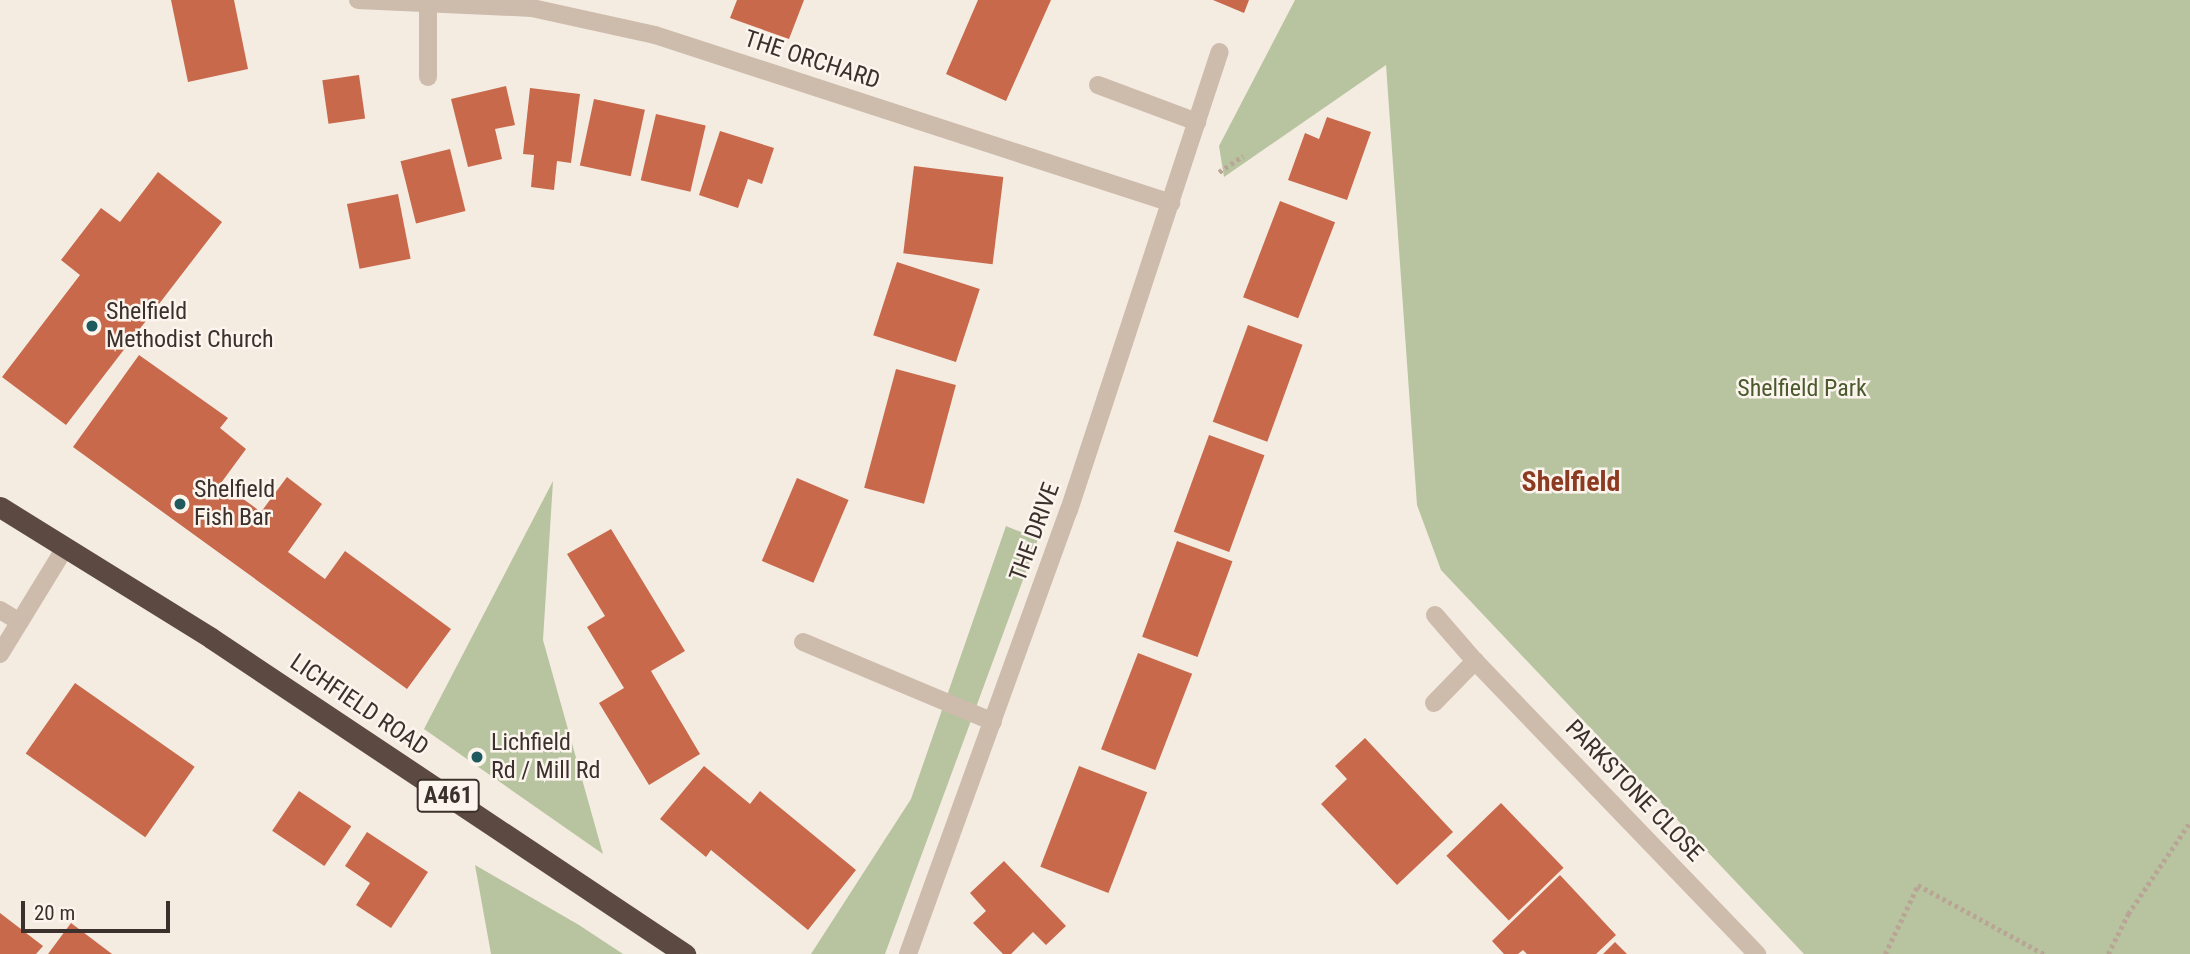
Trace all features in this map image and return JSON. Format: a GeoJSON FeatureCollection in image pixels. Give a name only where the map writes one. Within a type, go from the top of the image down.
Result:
{"type":"FeatureCollection","features":[{"type":"Feature","properties":{"kind":"highway","name":"LICHFIELD ROAD"},"geometry":{"type":"LineString","coordinates":[[0,507],[211,638],[685,954]]}},
{"type":"Feature","properties":{"kind":"street","name":"THE ORCHARD"},"geometry":{"type":"LineString","coordinates":[[358,0],[532,9],[654,35],[1171,204]]}},
{"type":"Feature","properties":{"kind":"street"},"geometry":{"type":"LineString","coordinates":[[428,3],[428,78]]}},
{"type":"Feature","properties":{"kind":"street","name":"THE DRIVE"},"geometry":{"type":"LineString","coordinates":[[908,954],[1069,510],[1220,52]]}},
{"type":"Feature","properties":{"kind":"street"},"geometry":{"type":"LineString","coordinates":[[1098,85],[1197,122]]}},
{"type":"Feature","properties":{"kind":"street"},"geometry":{"type":"LineString","coordinates":[[0,654],[65,548]]}},
{"type":"Feature","properties":{"kind":"street"},"geometry":{"type":"LineString","coordinates":[[0,610],[20,622]]}},
{"type":"Feature","properties":{"kind":"street","name":"PARKSTONE CLOSE"},"geometry":{"type":"LineString","coordinates":[[1435,615],[1475,661],[1757,954]]}},
{"type":"Feature","properties":{"kind":"street"},"geometry":{"type":"LineString","coordinates":[[803,642],[993,722]]}},
{"type":"Feature","properties":{"kind":"street"},"geometry":{"type":"LineString","coordinates":[[1434,704],[1475,661]]}},
{"type":"Feature","properties":{"kind":"path"},"geometry":{"type":"LineString","coordinates":[[2108,954],[2128,914],[2190,822]]}},
{"type":"Feature","properties":{"kind":"path"},"geometry":{"type":"LineString","coordinates":[[1885,954],[1918,885],[2044,954]]}},
{"type":"Feature","properties":{"kind":"green space","name":"Shelfield Park"},"geometry":{"type":"Polygon","coordinates":[[[1295,0],[2190,0],[2190,954],[1804,954],[1441,570],[1417,505],[1386,65],[1224,177],[1219,146],[1295,0]]]}},
{"type":"Feature","properties":{"kind":"green space"},"geometry":{"type":"Polygon","coordinates":[[[553,481],[543,640],[603,854],[424,729],[553,481]]]}},
{"type":"Feature","properties":{"kind":"green space"},"geometry":{"type":"Polygon","coordinates":[[[1006,526],[1038,539],[885,954],[811,954],[911,799],[1006,526]]]}},
{"type":"Feature","properties":{"kind":"green space"},"geometry":{"type":"Polygon","coordinates":[[[475,865],[579,925],[623,954],[491,954],[475,865]]]}},
{"type":"Feature","properties":{"kind":"building"},"geometry":{"type":"Polygon","coordinates":[[[171,0],[234,0],[248,69],[188,82],[171,0]]]}},
{"type":"Feature","properties":{"kind":"building"},"geometry":{"type":"Polygon","coordinates":[[[737,0],[804,0],[789,39],[730,18],[737,0]]]}},
{"type":"Feature","properties":{"kind":"building"},"geometry":{"type":"Polygon","coordinates":[[[978,0],[1051,0],[1006,101],[946,74],[978,0]]]}},
{"type":"Feature","properties":{"kind":"building"},"geometry":{"type":"Polygon","coordinates":[[[1213,0],[1249,0],[1244,13],[1213,0]]]}},
{"type":"Feature","properties":{"kind":"building"},"geometry":{"type":"Polygon","coordinates":[[[359,75],[365,119],[328,124],[322,80],[359,75]]]}},
{"type":"Feature","properties":{"kind":"building"},"geometry":{"type":"Polygon","coordinates":[[[506,86],[515,125],[495,129],[502,159],[468,167],[451,99],[506,86]]]}},
{"type":"Feature","properties":{"kind":"building"},"geometry":{"type":"Polygon","coordinates":[[[530,88],[580,94],[571,163],[557,161],[554,190],[531,187],[534,155],[523,154],[530,88]]]}},
{"type":"Feature","properties":{"kind":"building"},"geometry":{"type":"Polygon","coordinates":[[[594,99],[645,110],[631,176],[580,166],[594,99]]]}},
{"type":"Feature","properties":{"kind":"building"},"geometry":{"type":"Polygon","coordinates":[[[656,114],[706,125],[690,192],[641,180],[656,114]]]}},
{"type":"Feature","properties":{"kind":"building"},"geometry":{"type":"Polygon","coordinates":[[[1327,117],[1371,132],[1347,200],[1288,180],[1305,133],[1319,139],[1327,117]]]}},
{"type":"Feature","properties":{"kind":"building"},"geometry":{"type":"Polygon","coordinates":[[[720,131],[774,148],[762,184],[748,179],[738,208],[699,195],[720,131]]]}},
{"type":"Feature","properties":{"kind":"building"},"geometry":{"type":"Polygon","coordinates":[[[450,149],[465,211],[416,223],[401,161],[450,149]]]}},
{"type":"Feature","properties":{"kind":"building"},"geometry":{"type":"Polygon","coordinates":[[[914,166],[1003,177],[993,264],[903,253],[914,166]]]}},
{"type":"Feature","properties":{"kind":"building","name":"Shelfield Methodist Church"},"geometry":{"type":"Polygon","coordinates":[[[158,172],[222,222],[66,425],[2,377],[80,275],[61,260],[101,208],[120,222],[158,172]]]}},
{"type":"Feature","properties":{"kind":"building"},"geometry":{"type":"Polygon","coordinates":[[[398,194],[411,259],[360,269],[347,204],[398,194]]]}},
{"type":"Feature","properties":{"kind":"building"},"geometry":{"type":"Polygon","coordinates":[[[1280,201],[1335,222],[1298,318],[1243,297],[1280,201]]]}},
{"type":"Feature","properties":{"kind":"building"},"geometry":{"type":"Polygon","coordinates":[[[897,262],[980,289],[956,362],[873,335],[897,262]]]}},
{"type":"Feature","properties":{"kind":"building"},"geometry":{"type":"Polygon","coordinates":[[[1248,325],[1303,345],[1267,442],[1213,422],[1248,325]]]}},
{"type":"Feature","properties":{"kind":"building"},"geometry":{"type":"Polygon","coordinates":[[[139,355],[228,418],[220,428],[246,449],[221,483],[261,512],[287,477],[322,504],[288,552],[325,579],[345,551],[451,629],[407,689],[73,447],[139,355]]]}},
{"type":"Feature","properties":{"kind":"building"},"geometry":{"type":"Polygon","coordinates":[[[896,369],[956,385],[924,504],[864,488],[896,369]]]}},
{"type":"Feature","properties":{"kind":"building"},"geometry":{"type":"Polygon","coordinates":[[[1209,435],[1264,455],[1229,552],[1174,532],[1209,435]]]}},
{"type":"Feature","properties":{"kind":"building"},"geometry":{"type":"Polygon","coordinates":[[[797,478],[849,500],[813,583],[762,561],[797,478]]]}},
{"type":"Feature","properties":{"kind":"building"},"geometry":{"type":"Polygon","coordinates":[[[611,529],[685,651],[651,671],[700,754],[649,785],[599,703],[624,688],[587,627],[605,616],[567,554],[611,529]]]}},
{"type":"Feature","properties":{"kind":"building"},"geometry":{"type":"Polygon","coordinates":[[[1177,541],[1232,561],[1198,657],[1142,637],[1177,541]]]}},
{"type":"Feature","properties":{"kind":"building"},"geometry":{"type":"Polygon","coordinates":[[[1138,653],[1192,674],[1155,770],[1101,749],[1138,653]]]}},
{"type":"Feature","properties":{"kind":"building"},"geometry":{"type":"Polygon","coordinates":[[[75,683],[195,767],[145,837],[26,753],[75,683]]]}},
{"type":"Feature","properties":{"kind":"building"},"geometry":{"type":"Polygon","coordinates":[[[1365,738],[1453,832],[1397,885],[1321,804],[1347,779],[1335,766],[1365,738]]]}},
{"type":"Feature","properties":{"kind":"building"},"geometry":{"type":"Polygon","coordinates":[[[704,766],[750,804],[760,791],[856,870],[808,930],[711,850],[706,857],[660,819],[704,766]]]}},
{"type":"Feature","properties":{"kind":"building"},"geometry":{"type":"Polygon","coordinates":[[[1079,766],[1147,792],[1108,893],[1040,867],[1079,766]]]}},
{"type":"Feature","properties":{"kind":"building"},"geometry":{"type":"Polygon","coordinates":[[[299,791],[351,826],[324,866],[272,831],[299,791]]]}},
{"type":"Feature","properties":{"kind":"building"},"geometry":{"type":"Polygon","coordinates":[[[1501,803],[1564,868],[1509,921],[1446,856],[1501,803]]]}},
{"type":"Feature","properties":{"kind":"building"},"geometry":{"type":"Polygon","coordinates":[[[367,832],[428,872],[391,928],[356,905],[370,883],[345,866],[367,832]]]}},
{"type":"Feature","properties":{"kind":"building"},"geometry":{"type":"Polygon","coordinates":[[[1004,861],[1066,926],[1046,945],[1033,932],[1011,954],[1003,954],[973,923],[986,911],[970,893],[1004,861]]]}},
{"type":"Feature","properties":{"kind":"building"},"geometry":{"type":"Polygon","coordinates":[[[1560,875],[1616,935],[1596,954],[1527,954],[1523,950],[1518,954],[1504,954],[1492,941],[1560,875]]]}},
{"type":"Feature","properties":{"kind":"building"},"geometry":{"type":"Polygon","coordinates":[[[0,913],[43,946],[36,954],[0,954],[0,913]]]}},
{"type":"Feature","properties":{"kind":"building"},"geometry":{"type":"Polygon","coordinates":[[[71,923],[112,954],[48,954],[71,923]]]}},
{"type":"Feature","properties":{"kind":"building"},"geometry":{"type":"Polygon","coordinates":[[[1615,942],[1627,954],[1603,954],[1615,942]]]}},
{"type":"Feature","properties":{"kind":"place","name":"Shelfield Methodist Church"},"geometry":{"type":"Point","coordinates":[92,326]}},
{"type":"Feature","properties":{"kind":"place","name":"Shelfield Fish Bar"},"geometry":{"type":"Point","coordinates":[180,504]}},
{"type":"Feature","properties":{"kind":"place","name":"Lichfield Rd / Mill Rd"},"geometry":{"type":"Point","coordinates":[477,757]}},
{"type":"Feature","properties":{"kind":"district","name":"Shelfield"},"geometry":{"type":"Point","coordinates":[1571,482]}}]}
